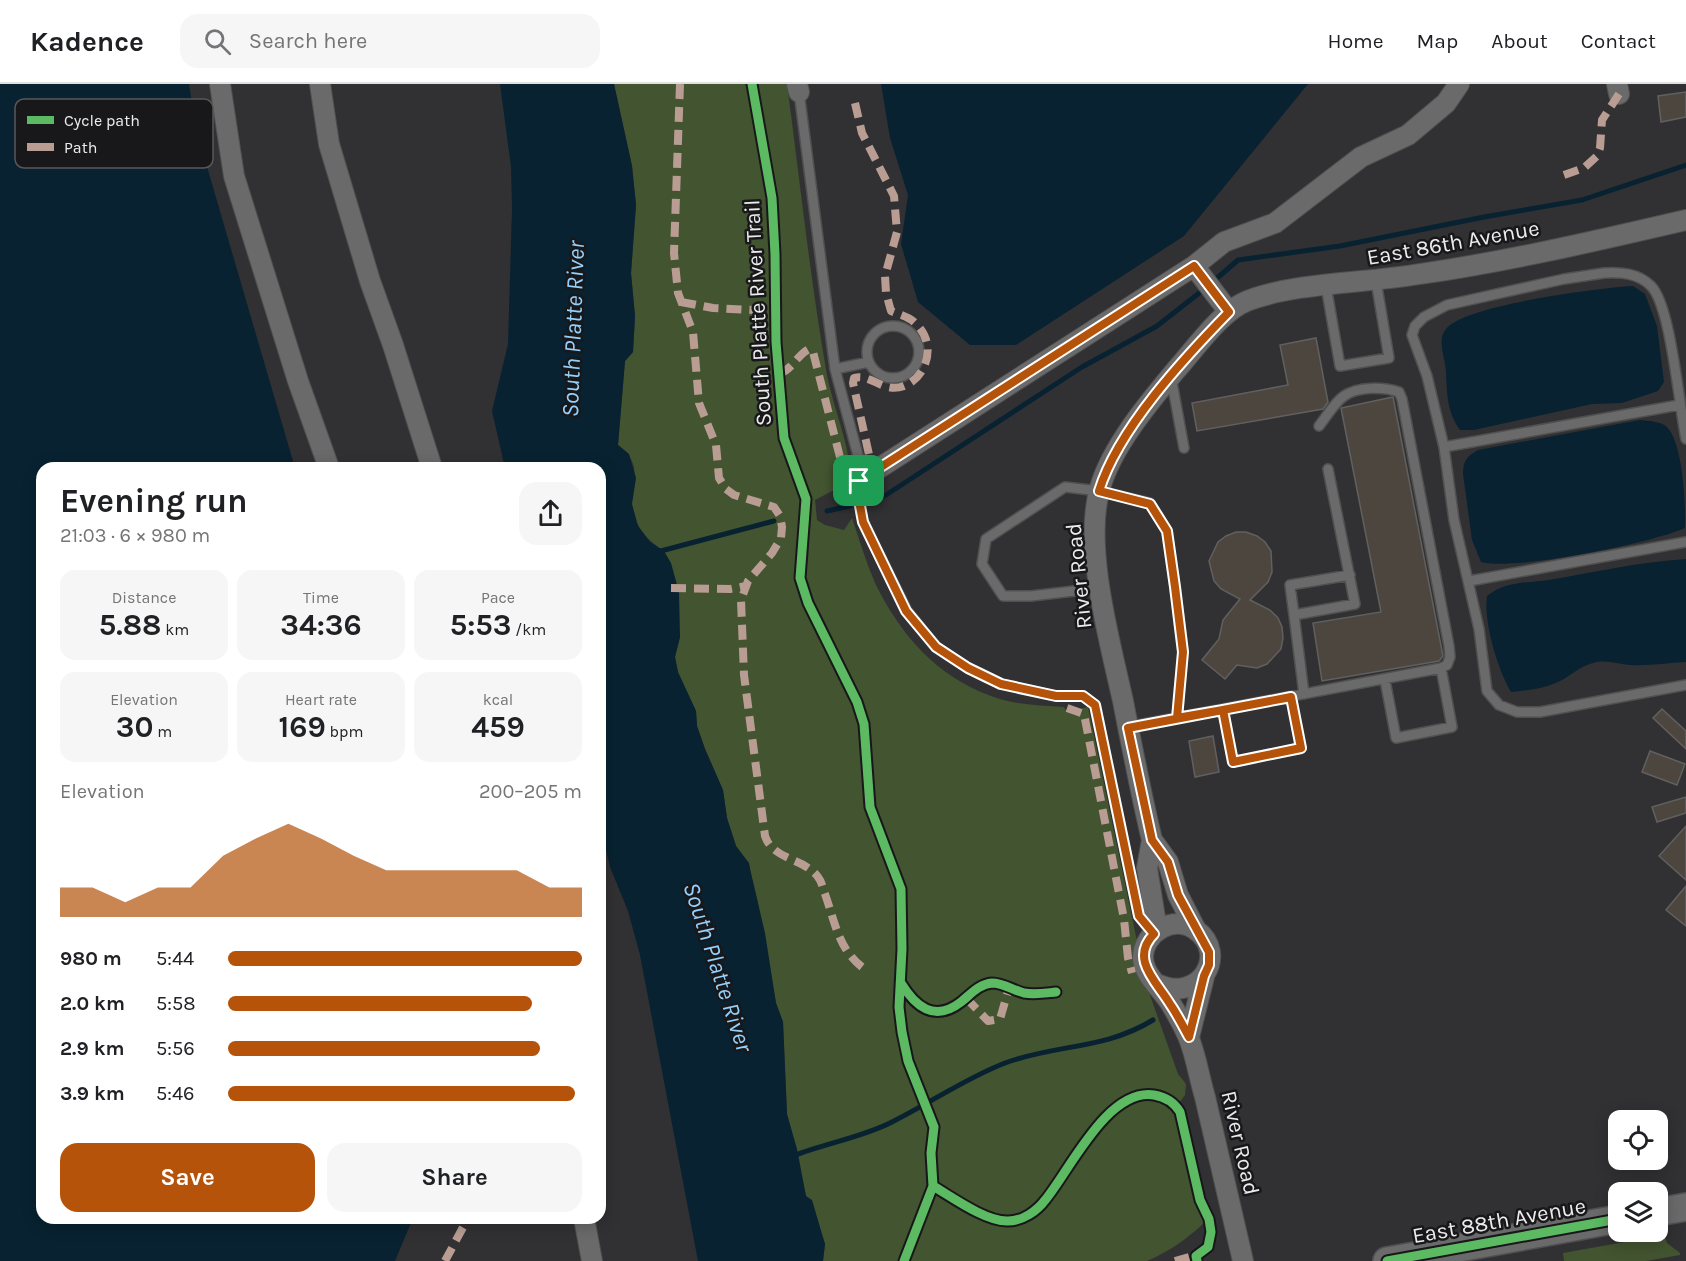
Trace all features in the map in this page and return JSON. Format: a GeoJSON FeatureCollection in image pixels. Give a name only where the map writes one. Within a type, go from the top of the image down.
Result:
{"type":"FeatureCollection","features":[{"type":"Feature","properties":{"kind":"main road"},"geometry":{"type":"LineString","coordinates":[[1668,1210],[1686,1207]]}},
{"type":"Feature","properties":{"kind":"main road","name":"East 88th Avenue"},"geometry":{"type":"LineString","coordinates":[[1387,1261],[1608,1221]]}},
{"type":"Feature","properties":{"kind":"street"},"geometry":{"type":"LineString","coordinates":[[220,84],[234,176],[298,381],[327,462]]}},
{"type":"Feature","properties":{"kind":"street"},"geometry":{"type":"LineString","coordinates":[[320,84],[329,144],[370,281],[430,462]]}},
{"type":"Feature","properties":{"kind":"street"},"geometry":{"type":"LineString","coordinates":[[859,488],[1198,272],[1224,242],[1275,223],[1361,157],[1408,135],[1446,104],[1459,84]]}},
{"type":"Feature","properties":{"kind":"street","name":"East 86th Avenue"},"geometry":{"type":"LineString","coordinates":[[1225,306],[1238,305],[1255,298],[1326,286],[1376,281],[1550,251],[1686,220]]}},
{"type":"Feature","properties":{"kind":"street"},"geometry":{"type":"LineString","coordinates":[[1198,272],[1225,306]]}},
{"type":"Feature","properties":{"kind":"street","name":"River Road"},"geometry":{"type":"LineString","coordinates":[[1155,932],[1147,868],[1152,840],[1100,588],[1094,531],[1099,491],[1104,474],[1122,442],[1225,306]]}},
{"type":"Feature","properties":{"kind":"street","name":"River Road"},"geometry":{"type":"LineString","coordinates":[[1152,840],[1168,862],[1178,895],[1196,930]]}},
{"type":"Feature","properties":{"kind":"street"},"geometry":{"type":"LineString","coordinates":[[1177,924],[1196,930],[1205,940],[1209,952],[1209,965],[1204,976],[1194,986],[1182,990],[1169,990],[1157,984],[1145,969],[1143,958],[1145,948],[1155,932],[1177,924]]}},
{"type":"Feature","properties":{"kind":"street","name":"River Road"},"geometry":{"type":"LineString","coordinates":[[1189,1037],[1204,976]]}},
{"type":"Feature","properties":{"kind":"street","name":"River Road"},"geometry":{"type":"LineString","coordinates":[[1157,984],[1189,1037],[1223,1168],[1243,1261]]}},
{"type":"Feature","properties":{"kind":"street"},"geometry":{"type":"LineString","coordinates":[[585,1224],[592,1261]]}},
{"type":"Feature","properties":{"kind":"lane"},"geometry":{"type":"LineString","coordinates":[[798,88],[835,369],[860,463],[859,488],[862,516],[906,611],[936,647],[968,668],[1001,684],[1056,696],[1083,696],[1095,705],[1139,916],[1155,932]]}},
{"type":"Feature","properties":{"kind":"lane"},"geometry":{"type":"LineString","coordinates":[[1686,439],[1669,331],[1662,305],[1652,287],[1640,278],[1622,272],[1564,279],[1447,305],[1415,326],[1412,335],[1427,376],[1444,447],[1454,520],[1479,629],[1487,691],[1499,705],[1517,712],[1540,712],[1686,685]]}},
{"type":"Feature","properties":{"kind":"lane"},"geometry":{"type":"LineString","coordinates":[[1326,286],[1340,366],[1389,358],[1376,281]]}},
{"type":"Feature","properties":{"kind":"lane"},"geometry":{"type":"LineString","coordinates":[[899,327],[914,336],[918,344],[917,361],[906,375],[898,378],[880,375],[869,362],[867,355],[870,340],[882,328],[899,327]]}},
{"type":"Feature","properties":{"kind":"lane"},"geometry":{"type":"LineString","coordinates":[[835,369],[869,362]]}},
{"type":"Feature","properties":{"kind":"lane"},"geometry":{"type":"LineString","coordinates":[[1171,377],[1184,448]]}},
{"type":"Feature","properties":{"kind":"lane"},"geometry":{"type":"LineString","coordinates":[[1128,728],[1385,680],[1447,665],[1450,657],[1449,646],[1399,392],[1375,388],[1350,393],[1344,396],[1319,426]]}},
{"type":"Feature","properties":{"kind":"lane"},"geometry":{"type":"LineString","coordinates":[[1444,447],[1679,405]]}},
{"type":"Feature","properties":{"kind":"lane"},"geometry":{"type":"LineString","coordinates":[[1294,615],[1355,604],[1328,469]]}},
{"type":"Feature","properties":{"kind":"lane"},"geometry":{"type":"LineString","coordinates":[[1100,588],[1031,596],[1003,596],[982,564],[986,539],[1065,487],[1099,491],[1150,504],[1167,531],[1183,652],[1177,718]]}},
{"type":"Feature","properties":{"kind":"lane"},"geometry":{"type":"LineString","coordinates":[[1469,581],[1686,542]]}},
{"type":"Feature","properties":{"kind":"lane"},"geometry":{"type":"LineString","coordinates":[[1304,694],[1290,585],[1350,575]]}},
{"type":"Feature","properties":{"kind":"lane"},"geometry":{"type":"LineString","coordinates":[[1385,680],[1396,738],[1452,728],[1441,668]]}},
{"type":"Feature","properties":{"kind":"lane"},"geometry":{"type":"LineString","coordinates":[[1223,710],[1233,762],[1301,748],[1291,697]]}},
{"type":"Feature","properties":{"kind":"green space"},"geometry":{"type":"Polygon","coordinates":[[[614,84],[787,84],[821,339],[830,390],[850,465],[850,496],[836,489],[815,500],[817,520],[825,525],[844,530],[852,518],[875,583],[885,602],[908,636],[937,665],[953,677],[991,696],[1009,701],[1064,707],[1067,712],[1088,707],[1146,984],[1178,1074],[1186,1084],[1185,1095],[1174,1110],[1184,1137],[1194,1195],[1205,1222],[1178,1244],[1147,1261],[823,1261],[825,1244],[806,1196],[787,1114],[783,1022],[776,1003],[748,863],[736,846],[727,818],[723,790],[697,726],[696,711],[678,673],[675,657],[680,637],[664,551],[652,542],[639,527],[632,506],[634,467],[627,453],[618,445],[625,361],[633,352],[635,316],[631,273],[636,205],[632,166],[614,84]]]}},
{"type":"Feature","properties":{"kind":"green space"},"geometry":{"type":"Polygon","coordinates":[[[1625,1242],[1667,1242],[1680,1255],[1646,1261],[1564,1261],[1563,1253],[1625,1242]]]}},
{"type":"Feature","properties":{"kind":"water"},"geometry":{"type":"Polygon","coordinates":[[[0,84],[189,84],[191,99],[15,99],[15,168],[207,168],[293,462],[36,462],[36,1224],[410,1224],[395,1261],[0,1261],[0,84]]]}},
{"type":"Feature","properties":{"kind":"water","name":"South Platte River"},"geometry":{"type":"Polygon","coordinates":[[[500,84],[614,84],[632,166],[636,205],[631,273],[635,316],[633,352],[625,361],[618,445],[629,454],[636,478],[632,504],[638,526],[650,542],[664,551],[671,563],[679,592],[680,637],[675,657],[678,672],[696,711],[697,726],[723,790],[727,818],[736,846],[749,863],[765,933],[776,1003],[783,1022],[787,1114],[797,1149],[806,1196],[812,1200],[825,1244],[823,1261],[698,1261],[640,955],[628,911],[610,867],[606,850],[606,462],[504,462],[492,411],[508,344],[511,167],[500,84]]]}},
{"type":"Feature","properties":{"kind":"water"},"geometry":{"type":"Polygon","coordinates":[[[881,84],[1308,84],[1184,236],[1016,345],[970,345],[918,302],[901,244],[908,195],[890,138],[881,84]]]}},
{"type":"Feature","properties":{"kind":"water"},"geometry":{"type":"Polygon","coordinates":[[[1633,286],[1645,294],[1657,326],[1664,382],[1658,391],[1622,403],[1592,404],[1474,430],[1460,430],[1452,416],[1447,396],[1442,345],[1446,329],[1458,320],[1504,305],[1564,294],[1633,286]]]}},
{"type":"Feature","properties":{"kind":"water"},"geometry":{"type":"Polygon","coordinates":[[[1640,420],[1667,427],[1677,447],[1685,506],[1685,528],[1644,541],[1583,554],[1522,563],[1481,562],[1472,540],[1463,474],[1466,459],[1471,454],[1478,450],[1640,420]]]}},
{"type":"Feature","properties":{"kind":"water"},"geometry":{"type":"Polygon","coordinates":[[[1686,559],[1686,662],[1637,665],[1598,662],[1588,664],[1548,686],[1511,692],[1501,671],[1489,632],[1487,596],[1494,591],[1517,583],[1686,559]]]}},
{"type":"Feature","properties":{"kind":"building"},"geometry":{"type":"Polygon","coordinates":[[[1686,92],[1686,117],[1661,122],[1658,96],[1686,92]]]}},
{"type":"Feature","properties":{"kind":"building"},"geometry":{"type":"Polygon","coordinates":[[[1316,338],[1328,402],[1323,409],[1197,431],[1192,403],[1288,385],[1280,345],[1316,338]]]}},
{"type":"Feature","properties":{"kind":"building"},"geometry":{"type":"Polygon","coordinates":[[[1393,397],[1443,656],[1439,661],[1322,681],[1313,623],[1381,612],[1341,408],[1393,397]]]}},
{"type":"Feature","properties":{"kind":"building"},"geometry":{"type":"Polygon","coordinates":[[[1236,532],[1246,532],[1257,536],[1271,551],[1272,572],[1268,582],[1250,600],[1270,610],[1278,618],[1283,638],[1281,649],[1267,664],[1257,668],[1237,665],[1225,679],[1202,660],[1219,639],[1223,620],[1240,599],[1221,589],[1214,581],[1209,561],[1218,542],[1236,532]]]}},
{"type":"Feature","properties":{"kind":"building"},"geometry":{"type":"Polygon","coordinates":[[[1662,709],[1686,731],[1686,749],[1653,718],[1662,709]]]}},
{"type":"Feature","properties":{"kind":"building"},"geometry":{"type":"Polygon","coordinates":[[[1213,736],[1219,772],[1195,777],[1189,741],[1213,736]]]}},
{"type":"Feature","properties":{"kind":"building"},"geometry":{"type":"Polygon","coordinates":[[[1650,751],[1685,764],[1677,785],[1642,772],[1650,751]]]}},
{"type":"Feature","properties":{"kind":"building"},"geometry":{"type":"Polygon","coordinates":[[[1686,797],[1686,813],[1657,822],[1652,807],[1686,797]]]}},
{"type":"Feature","properties":{"kind":"building"},"geometry":{"type":"Polygon","coordinates":[[[1686,826],[1686,880],[1659,856],[1686,826]]]}},
{"type":"Feature","properties":{"kind":"building"},"geometry":{"type":"Polygon","coordinates":[[[1686,886],[1686,926],[1666,910],[1686,886]]]}},
{"type":"Feature","properties":{"kind":"waterway"},"geometry":{"type":"LineString","coordinates":[[1216,279],[1238,260],[1340,246],[1582,200],[1686,165]]}},
{"type":"Feature","properties":{"kind":"waterway"},"geometry":{"type":"LineString","coordinates":[[867,503],[886,495],[1082,367],[1157,326],[1203,290]]}},
{"type":"Feature","properties":{"kind":"waterway"},"geometry":{"type":"LineString","coordinates":[[827,511],[850,506]]}},
{"type":"Feature","properties":{"kind":"waterway"},"geometry":{"type":"LineString","coordinates":[[657,552],[774,521]]}},
{"type":"Feature","properties":{"kind":"waterway"},"geometry":{"type":"LineString","coordinates":[[793,1156],[880,1128],[976,1076],[1005,1063],[1043,1052],[1116,1037],[1153,1020]]}},
{"type":"Feature","properties":{"kind":"marked path"},"geometry":{"type":"LineString","coordinates":[[680,84],[674,253],[678,293],[693,332],[699,403],[716,445],[719,478],[726,489],[734,495],[774,507],[780,516],[782,527],[781,538],[772,553],[748,581],[741,600],[744,675],[765,836],[775,850],[805,866],[818,877],[842,943],[862,967]]}},
{"type":"Feature","properties":{"kind":"marked path"},"geometry":{"type":"LineString","coordinates":[[1564,175],[1584,168],[1597,156],[1600,148],[1602,120],[1619,94]]}},
{"type":"Feature","properties":{"kind":"marked path"},"geometry":{"type":"LineString","coordinates":[[855,103],[862,133],[894,196],[897,232],[885,276],[886,293],[891,311],[916,324],[922,331],[928,349],[924,367],[919,375],[904,386],[897,388],[883,386],[866,378],[854,378],[853,383],[870,459]]}},
{"type":"Feature","properties":{"kind":"marked path"},"geometry":{"type":"LineString","coordinates":[[681,302],[713,308],[774,311]]}},
{"type":"Feature","properties":{"kind":"marked path"},"geometry":{"type":"LineString","coordinates":[[779,374],[788,369],[809,349],[813,352],[841,461],[846,465],[851,464]]}},
{"type":"Feature","properties":{"kind":"marked path"},"geometry":{"type":"LineString","coordinates":[[671,588],[730,589],[746,586]]}},
{"type":"Feature","properties":{"kind":"marked path"},"geometry":{"type":"LineString","coordinates":[[1067,708],[1084,714],[1124,919],[1132,973]]}},
{"type":"Feature","properties":{"kind":"marked path"},"geometry":{"type":"LineString","coordinates":[[966,998],[988,1021],[1000,1019],[1009,988]]}},
{"type":"Feature","properties":{"kind":"marked path"},"geometry":{"type":"LineString","coordinates":[[445,1261],[465,1224]]}},
{"type":"Feature","properties":{"kind":"marked path"},"geometry":{"type":"LineString","coordinates":[[1175,1261],[1189,1257]]}},
{"type":"Feature","properties":{"kind":"cycle path","name":"South Platte River Trail"},"geometry":{"type":"LineString","coordinates":[[752,84],[772,198],[776,342],[784,438],[806,499],[800,578],[808,603],[857,702],[864,724],[870,807],[901,889],[902,949],[899,1007],[902,1032],[908,1061],[934,1127],[931,1153],[933,1186],[904,1261]]}},
{"type":"Feature","properties":{"kind":"cycle path"},"geometry":{"type":"LineString","coordinates":[[901,983],[919,1005],[934,1011],[951,1008],[979,988],[992,983],[1024,993],[1056,992]]}},
{"type":"Feature","properties":{"kind":"cycle path"},"geometry":{"type":"LineString","coordinates":[[933,1186],[990,1218],[1014,1221],[1034,1211],[1046,1199],[1092,1133],[1106,1117],[1121,1104],[1137,1096],[1158,1096],[1172,1103],[1180,1112],[1200,1200],[1209,1219],[1211,1232],[1208,1247],[1196,1256],[1197,1261]]}},
{"type":"Feature","properties":{"kind":"cycle path"},"geometry":{"type":"LineString","coordinates":[[1387,1261],[1608,1221]]}},
{"type":"Feature","properties":{"kind":"route"},"geometry":{"type":"LineString","coordinates":[[859,481],[858,495],[863,522],[906,611],[936,647],[968,668],[1001,684],[1056,696],[1083,696],[1095,705],[1139,916],[1154,934],[1145,948],[1143,958],[1145,969],[1170,1004],[1189,1037],[1204,976],[1209,965],[1209,952],[1205,940],[1196,930],[1178,895],[1168,862],[1152,840],[1128,728],[1177,718],[1291,697],[1301,748],[1233,762],[1223,710],[1177,718],[1183,652],[1167,531],[1150,504],[1099,491],[1104,474],[1122,442],[1143,413],[1205,337],[1229,312],[1194,266],[859,481]]}}]}
